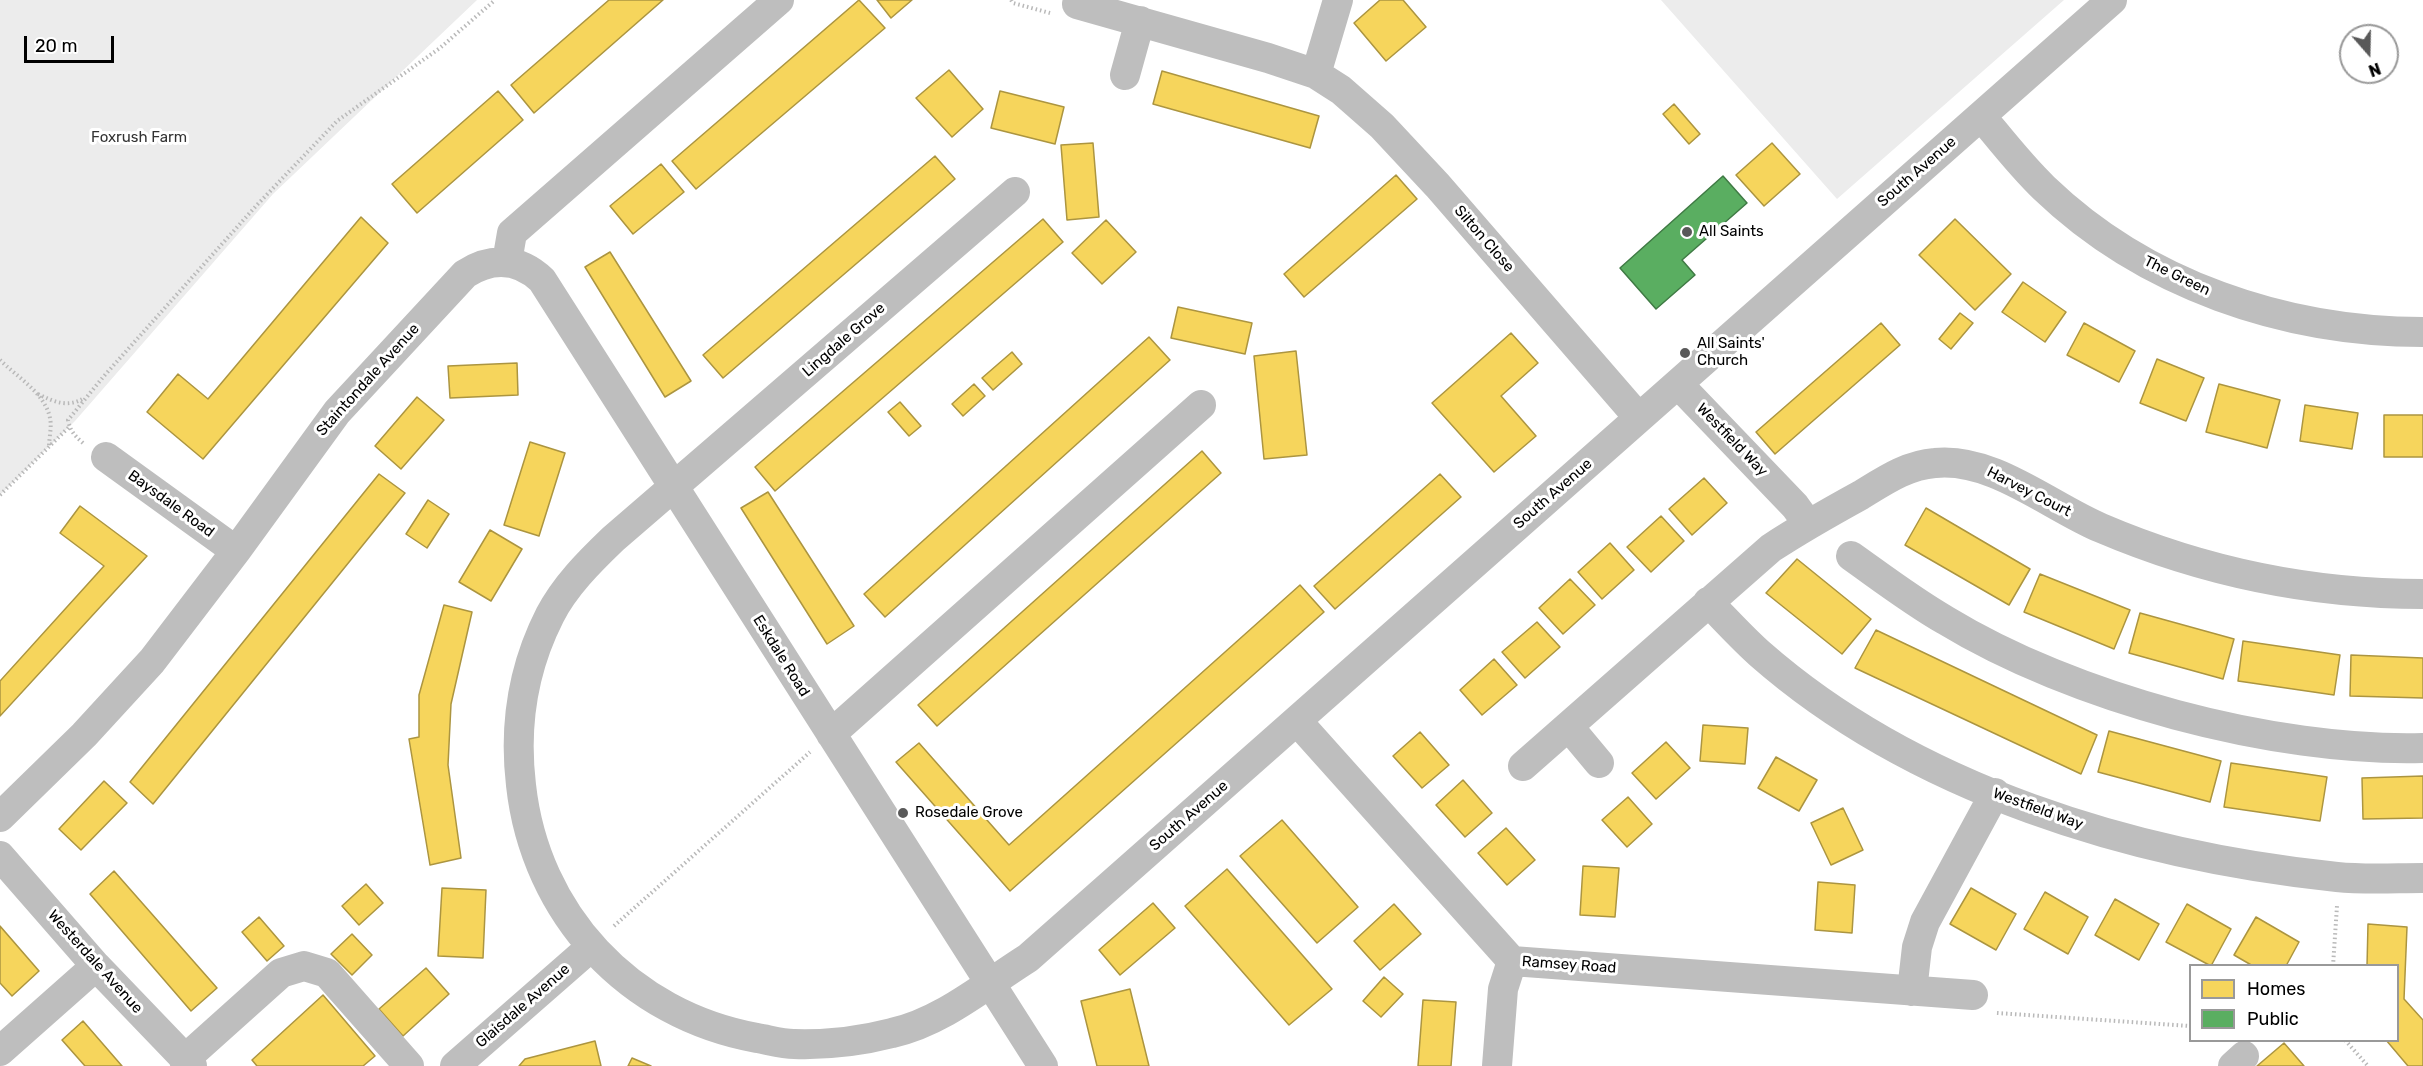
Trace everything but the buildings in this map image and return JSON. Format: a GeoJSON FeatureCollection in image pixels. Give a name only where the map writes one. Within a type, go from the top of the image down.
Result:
{"type":"FeatureCollection","features":[{"type":"Feature","properties":{"kind":"street"},"geometry":{"type":"LineString","coordinates":[[507,262],[512,233],[779,0]]}},
{"type":"Feature","properties":{"kind":"street"},"geometry":{"type":"LineString","coordinates":[[1316,74],[1338,0]]}},
{"type":"Feature","properties":{"kind":"street","name":"South Avenue"},"geometry":{"type":"LineString","coordinates":[[591,947],[619,974],[687,1016],[732,1033],[793,1044],[846,1042],[895,1033],[936,1017],[1028,958],[2112,0]]}},
{"type":"Feature","properties":{"kind":"street","name":"Silton Close"},"geometry":{"type":"LineString","coordinates":[[1077,3],[1316,74],[1341,90],[1382,126],[1438,186],[1639,418]]}},
{"type":"Feature","properties":{"kind":"street"},"geometry":{"type":"LineString","coordinates":[[1125,75],[1140,21]]}},
{"type":"Feature","properties":{"kind":"street","name":"The Green"},"geometry":{"type":"LineString","coordinates":[[1981,116],[2044,188],[2078,216],[2114,243],[2192,286],[2241,305],[2343,328],[2423,332]]}},
{"type":"Feature","properties":{"kind":"street","name":"Lingdale Grove"},"geometry":{"type":"LineString","coordinates":[[591,947],[557,900],[537,859],[523,809],[518,756],[521,703],[532,658],[551,614],[581,571],[613,539],[1015,192]]}},
{"type":"Feature","properties":{"kind":"street","name":"Staintondale Avenue"},"geometry":{"type":"LineString","coordinates":[[0,817],[84,735],[152,661],[236,551],[337,412],[465,274],[478,266],[492,262],[507,262]]}},
{"type":"Feature","properties":{"kind":"street","name":"Eskdale Road"},"geometry":{"type":"LineString","coordinates":[[507,262],[519,264],[542,280],[1043,1066]]}},
{"type":"Feature","properties":{"kind":"street","name":"Westfield Way"},"geometry":{"type":"LineString","coordinates":[[1678,384],[1795,506],[1808,524]]}},
{"type":"Feature","properties":{"kind":"street"},"geometry":{"type":"LineString","coordinates":[[831,734],[1201,405]]}},
{"type":"Feature","properties":{"kind":"street","name":"Baysdale Road"},"geometry":{"type":"LineString","coordinates":[[106,457],[236,551]]}},
{"type":"Feature","properties":{"kind":"street","name":"Harvey Court"},"geometry":{"type":"LineString","coordinates":[[1523,766],[1771,548],[1808,524],[1905,469],[1934,463],[1965,463],[1991,471],[2100,528],[2191,561],[2286,584],[2383,594],[2423,594]]}},
{"type":"Feature","properties":{"kind":"street"},"geometry":{"type":"LineString","coordinates":[[1851,556],[1946,621],[2006,652],[2078,684],[2138,704],[2213,724],[2271,735],[2337,745],[2423,748]]}},
{"type":"Feature","properties":{"kind":"street","name":"Westfield Way"},"geometry":{"type":"LineString","coordinates":[[1708,602],[1759,654],[1859,726],[1927,764],[1995,793],[2073,823],[2143,843],[2226,861],[2338,877],[2423,878]]}},
{"type":"Feature","properties":{"kind":"street","name":"Ramsey Road"},"geometry":{"type":"LineString","coordinates":[[1297,721],[1512,961],[1973,995]]}},
{"type":"Feature","properties":{"kind":"street"},"geometry":{"type":"LineString","coordinates":[[1569,727],[1599,763]]}},
{"type":"Feature","properties":{"kind":"street"},"geometry":{"type":"LineString","coordinates":[[1912,991],[1917,947],[1925,922],[1995,793]]}},
{"type":"Feature","properties":{"kind":"street","name":"Westerdale Avenue"},"geometry":{"type":"LineString","coordinates":[[0,856],[96,966],[188,1063]]}},
{"type":"Feature","properties":{"kind":"street","name":"Glaisdale Avenue"},"geometry":{"type":"LineString","coordinates":[[455,1066],[591,947]]}},
{"type":"Feature","properties":{"kind":"street"},"geometry":{"type":"LineString","coordinates":[[1497,1066],[1503,990],[1512,961]]}},
{"type":"Feature","properties":{"kind":"street"},"geometry":{"type":"LineString","coordinates":[[0,1051],[96,966]]}},
{"type":"Feature","properties":{"kind":"street"},"geometry":{"type":"LineString","coordinates":[[188,1063],[281,973],[304,966],[327,973],[409,1066]]}},
{"type":"Feature","properties":{"kind":"path"},"geometry":{"type":"LineString","coordinates":[[106,457],[93,452],[74,435],[69,427],[68,420],[88,396],[248,214],[337,121],[440,48],[495,0]]}},
{"type":"Feature","properties":{"kind":"path"},"geometry":{"type":"LineString","coordinates":[[0,360],[26,382],[51,420],[49,447]]}},
{"type":"Feature","properties":{"kind":"path"},"geometry":{"type":"LineString","coordinates":[[34,393],[63,404],[76,403],[88,396]]}},
{"type":"Feature","properties":{"kind":"path"},"geometry":{"type":"LineString","coordinates":[[0,495],[69,427]]}},
{"type":"Feature","properties":{"kind":"path"},"geometry":{"type":"LineString","coordinates":[[591,947],[831,734]]}},
{"type":"Feature","properties":{"kind":"path"},"geometry":{"type":"LineString","coordinates":[[2333,964],[2338,877]]}},
{"type":"Feature","properties":{"kind":"path"},"geometry":{"type":"LineString","coordinates":[[1973,995],[1971,1011],[2189,1026]]}},
{"type":"Feature","properties":{"kind":"path"},"geometry":{"type":"LineString","coordinates":[[2346,1042],[2368,1066]]}},
{"type":"Feature","properties":{"kind":"green space","name":"Foxrush Farm"},"geometry":{"type":"Polygon","coordinates":[[[0,0],[477,0],[273,194],[75,421],[0,495],[0,0]]]}},
{"type":"Feature","properties":{"kind":"green space"},"geometry":{"type":"Polygon","coordinates":[[[1661,0],[2064,0],[1837,199],[1661,0]]]}},
{"type":"Feature","properties":{"kind":"place","name":"All Saints"},"geometry":{"type":"Point","coordinates":[1687,232]}},
{"type":"Feature","properties":{"kind":"place","name":"All Saints' Church"},"geometry":{"type":"Point","coordinates":[1685,353]}},
{"type":"Feature","properties":{"kind":"place","name":"Rosedale Grove"},"geometry":{"type":"Point","coordinates":[903,813]}}]}
